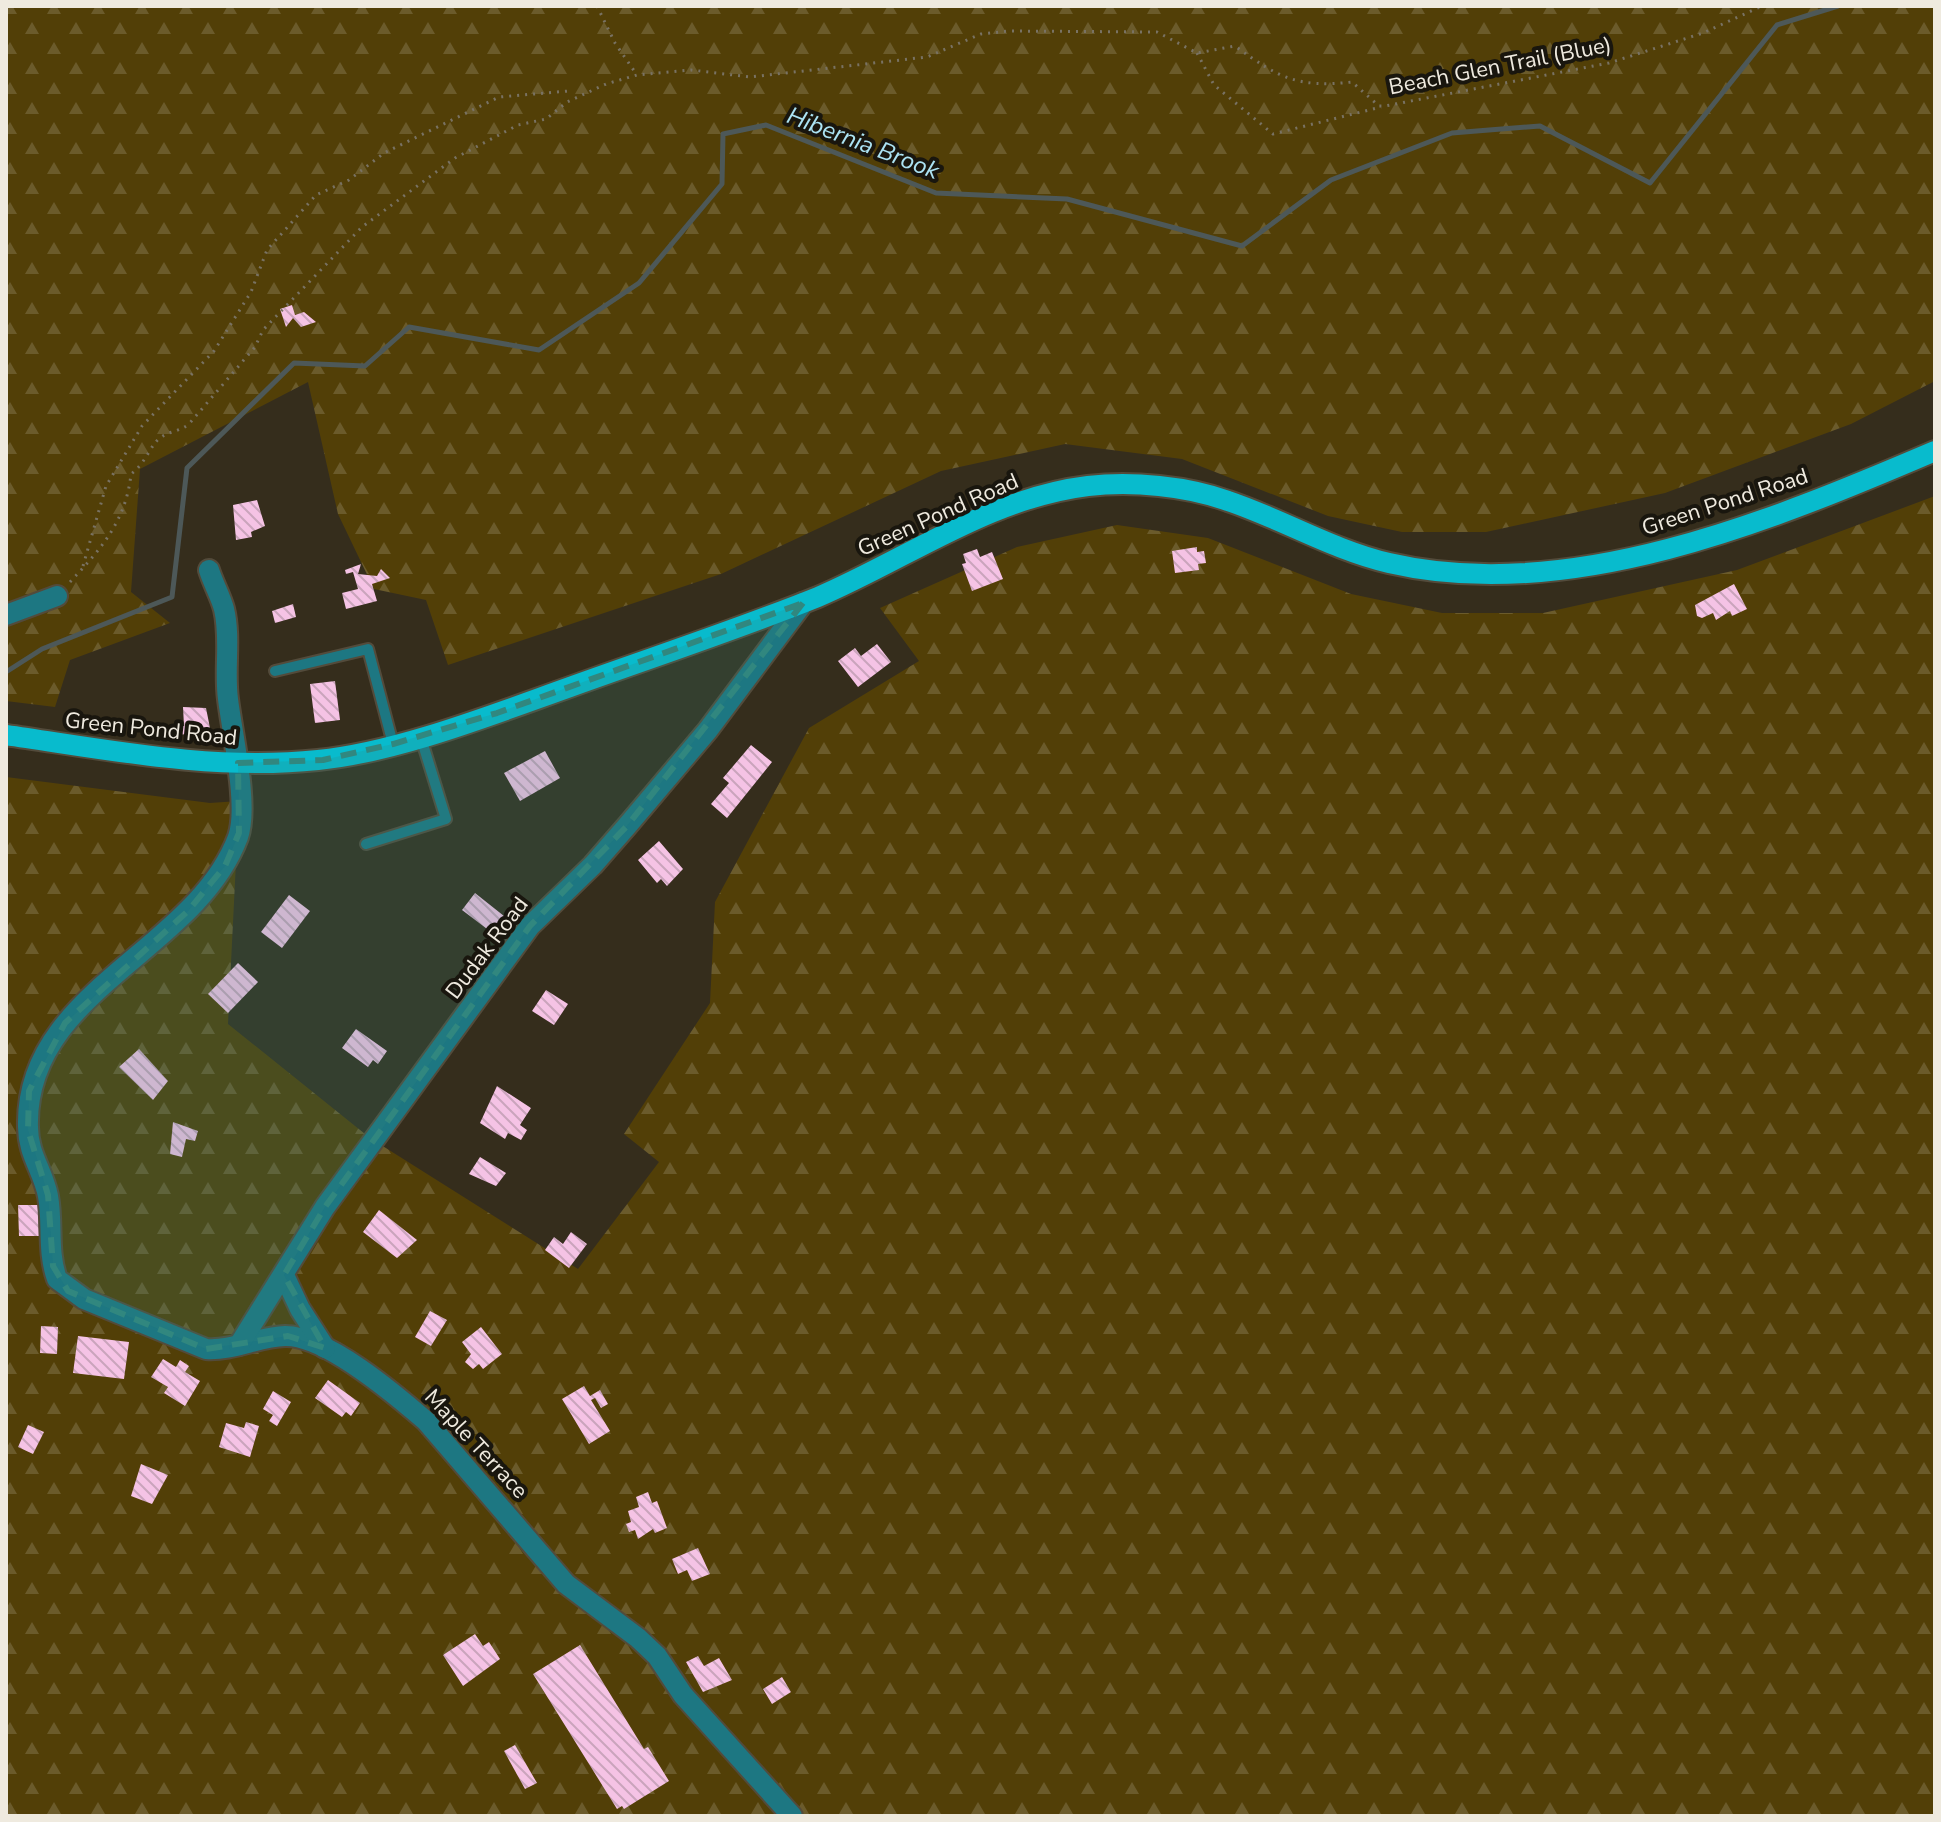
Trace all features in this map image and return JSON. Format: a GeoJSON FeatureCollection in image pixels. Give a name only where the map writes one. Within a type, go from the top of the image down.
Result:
{"type":"FeatureCollection","features":[{"type":"Feature","properties":{"kind":"main road","name":"Green Pond Road"},"geometry":{"type":"LineString","coordinates":[[6,735],[154,757],[238,763],[323,760],[393,744],[497,713],[803,603],[983,516],[1047,495],[1090,486],[1180,490],[1224,499],[1311,537],[1386,562],[1466,575],[1496,574],[1567,568],[1675,547],[1846,487],[1935,451]]}},
{"type":"Feature","properties":{"kind":"street","name":"Maple Terrace"},"geometry":{"type":"LineString","coordinates":[[209,570],[215,593],[224,607],[228,699],[238,763],[239,833],[225,866],[188,911],[65,1023],[48,1047],[29,1091],[28,1130],[34,1164],[48,1195],[53,1266],[57,1279],[68,1291],[206,1349],[221,1350],[288,1336],[325,1348],[426,1421],[566,1584],[657,1656],[683,1695],[792,1816]]}},
{"type":"Feature","properties":{"kind":"street"},"geometry":{"type":"LineString","coordinates":[[6,615],[57,596]]}},
{"type":"Feature","properties":{"kind":"street","name":"Dudak Road"},"geometry":{"type":"LineString","coordinates":[[239,1345],[325,1207],[395,1106],[530,926],[619,836],[708,730],[803,603]]}},
{"type":"Feature","properties":{"kind":"street"},"geometry":{"type":"LineString","coordinates":[[284,1275],[300,1309],[325,1348]]}},
{"type":"Feature","properties":{"kind":"lane"},"geometry":{"type":"LineString","coordinates":[[275,671],[368,649],[393,744]]}},
{"type":"Feature","properties":{"kind":"lane"},"geometry":{"type":"LineString","coordinates":[[366,844],[446,819],[421,736]]}},
{"type":"Feature","properties":{"kind":"path"},"geometry":{"type":"LineString","coordinates":[[597,6],[615,43],[637,75]]}},
{"type":"Feature","properties":{"kind":"path","name":"Beach Glen Trail (Blue)"},"geometry":{"type":"LineString","coordinates":[[1197,53],[1235,46],[1269,70],[1314,86],[1352,82],[1379,106],[1385,106],[1609,63],[1703,33],[1762,6]]}},
{"type":"Feature","properties":{"kind":"path"},"geometry":{"type":"LineString","coordinates":[[57,596],[116,528],[128,500],[131,474],[146,463],[154,444],[161,436],[177,434],[189,424],[255,347],[263,330],[362,227],[455,158],[518,125],[546,119],[581,94],[637,75],[691,70],[750,77],[894,58],[927,57],[981,34],[1009,31],[1157,32],[1197,53],[1214,85],[1273,134],[1385,106]]}},
{"type":"Feature","properties":{"kind":"path"},"geometry":{"type":"LineString","coordinates":[[82,569],[106,486],[142,426],[214,351],[251,292],[267,250],[316,195],[349,180],[384,153],[499,97],[569,91]]}},
{"type":"Feature","properties":{"kind":"highlighted area"},"geometry":{"type":"Polygon","coordinates":[[[803,603],[627,826],[530,926],[325,1207],[284,1275],[325,1348],[288,1336],[206,1349],[68,1291],[53,1266],[48,1195],[28,1130],[29,1091],[65,1023],[188,911],[225,866],[239,833],[238,763],[323,760],[393,744],[497,713],[803,603]]]}},
{"type":"Feature","properties":{"kind":"green space"},"geometry":{"type":"Polygon","coordinates":[[[6,6],[1935,6],[1935,381],[1851,424],[1665,493],[1486,532],[1402,532],[1328,516],[1182,459],[1065,444],[941,471],[721,574],[448,665],[426,600],[374,589],[338,514],[308,382],[140,469],[131,592],[170,623],[70,660],[55,707],[6,701],[6,6]]]}},
{"type":"Feature","properties":{"kind":"green space"},"geometry":{"type":"Polygon","coordinates":[[[1935,496],[1935,1816],[6,1816],[6,777],[210,803],[239,801],[228,1024],[370,1138],[578,1269],[659,1162],[624,1134],[710,1003],[715,902],[809,728],[919,661],[880,608],[1017,547],[1117,525],[1208,538],[1351,594],[1442,613],[1543,613],[1737,570],[1935,496]]]}},
{"type":"Feature","properties":{"kind":"building"},"geometry":{"type":"Polygon","coordinates":[[[292,305],[295,315],[304,312],[316,322],[301,327],[293,318],[286,327],[280,309],[292,305]]]}},
{"type":"Feature","properties":{"kind":"building"},"geometry":{"type":"Polygon","coordinates":[[[257,500],[265,526],[251,532],[252,537],[236,540],[233,505],[257,500]]]}},
{"type":"Feature","properties":{"kind":"building"},"geometry":{"type":"Polygon","coordinates":[[[1197,547],[1197,552],[1204,551],[1206,563],[1198,564],[1199,570],[1175,573],[1172,551],[1197,547]]]}},
{"type":"Feature","properties":{"kind":"building"},"geometry":{"type":"Polygon","coordinates":[[[977,549],[980,557],[992,552],[1003,579],[972,591],[962,564],[966,563],[963,554],[977,549]]]}},
{"type":"Feature","properties":{"kind":"building"},"geometry":{"type":"Polygon","coordinates":[[[361,564],[358,574],[377,576],[381,569],[390,578],[372,584],[377,601],[346,609],[342,593],[358,589],[353,572],[346,574],[345,570],[361,564]]]}},
{"type":"Feature","properties":{"kind":"building"},"geometry":{"type":"Polygon","coordinates":[[[1734,584],[1747,609],[1732,616],[1730,611],[1716,620],[1713,613],[1702,618],[1697,616],[1695,605],[1734,584]]]}},
{"type":"Feature","properties":{"kind":"building"},"geometry":{"type":"Polygon","coordinates":[[[293,604],[296,617],[275,623],[272,611],[293,604]]]}},
{"type":"Feature","properties":{"kind":"building"},"geometry":{"type":"Polygon","coordinates":[[[877,644],[891,662],[858,687],[838,661],[855,648],[861,656],[877,644]]]}},
{"type":"Feature","properties":{"kind":"building"},"geometry":{"type":"Polygon","coordinates":[[[335,681],[340,720],[315,723],[310,684],[335,681]]]}},
{"type":"Feature","properties":{"kind":"building"},"geometry":{"type":"Polygon","coordinates":[[[183,707],[206,708],[211,733],[173,735],[172,726],[184,726],[183,707]]]}},
{"type":"Feature","properties":{"kind":"building"},"geometry":{"type":"Polygon","coordinates":[[[751,745],[772,762],[727,818],[711,804],[729,783],[723,778],[751,745]]]}},
{"type":"Feature","properties":{"kind":"building"},"geometry":{"type":"Polygon","coordinates":[[[545,751],[560,778],[520,801],[504,773],[545,751]]]}},
{"type":"Feature","properties":{"kind":"building"},"geometry":{"type":"Polygon","coordinates":[[[659,841],[683,869],[667,886],[661,879],[657,883],[638,860],[659,841]]]}},
{"type":"Feature","properties":{"kind":"building"},"geometry":{"type":"Polygon","coordinates":[[[475,893],[509,920],[502,929],[496,925],[491,932],[462,910],[475,893]]]}},
{"type":"Feature","properties":{"kind":"building"},"geometry":{"type":"Polygon","coordinates":[[[289,895],[310,911],[282,948],[261,932],[289,895]]]}},
{"type":"Feature","properties":{"kind":"building"},"geometry":{"type":"Polygon","coordinates":[[[238,963],[258,982],[228,1013],[208,994],[238,963]]]}},
{"type":"Feature","properties":{"kind":"building"},"geometry":{"type":"Polygon","coordinates":[[[546,990],[568,1004],[554,1025],[532,1011],[546,990]]]}},
{"type":"Feature","properties":{"kind":"building"},"geometry":{"type":"Polygon","coordinates":[[[356,1029],[387,1051],[378,1064],[373,1060],[368,1067],[342,1048],[356,1029]]]}},
{"type":"Feature","properties":{"kind":"building"},"geometry":{"type":"Polygon","coordinates":[[[139,1049],[168,1081],[153,1100],[119,1067],[139,1049]]]}},
{"type":"Feature","properties":{"kind":"building"},"geometry":{"type":"Polygon","coordinates":[[[497,1086],[531,1108],[520,1125],[527,1130],[521,1140],[508,1133],[505,1139],[480,1123],[497,1086]]]}},
{"type":"Feature","properties":{"kind":"building"},"geometry":{"type":"Polygon","coordinates":[[[173,1122],[198,1131],[195,1141],[186,1139],[182,1157],[170,1154],[173,1122]]]}},
{"type":"Feature","properties":{"kind":"building"},"geometry":{"type":"Polygon","coordinates":[[[480,1157],[506,1173],[496,1186],[469,1174],[480,1157]]]}},
{"type":"Feature","properties":{"kind":"building"},"geometry":{"type":"Polygon","coordinates":[[[18,1205],[38,1205],[39,1236],[19,1236],[18,1205]]]}},
{"type":"Feature","properties":{"kind":"building"},"geometry":{"type":"Polygon","coordinates":[[[379,1210],[417,1240],[397,1258],[363,1232],[379,1210]]]}},
{"type":"Feature","properties":{"kind":"building"},"geometry":{"type":"Polygon","coordinates":[[[571,1232],[587,1244],[569,1268],[545,1250],[554,1237],[563,1244],[571,1232]]]}},
{"type":"Feature","properties":{"kind":"building"},"geometry":{"type":"Polygon","coordinates":[[[430,1311],[447,1320],[431,1346],[415,1337],[430,1311]]]}},
{"type":"Feature","properties":{"kind":"building"},"geometry":{"type":"Polygon","coordinates":[[[41,1326],[58,1327],[57,1354],[40,1353],[41,1326]]]}},
{"type":"Feature","properties":{"kind":"building"},"geometry":{"type":"Polygon","coordinates":[[[481,1327],[502,1354],[483,1369],[479,1364],[473,1369],[465,1362],[471,1354],[462,1342],[481,1327]]]}},
{"type":"Feature","properties":{"kind":"building"},"geometry":{"type":"Polygon","coordinates":[[[78,1336],[129,1342],[124,1379],[73,1373],[78,1336]]]}},
{"type":"Feature","properties":{"kind":"building"},"geometry":{"type":"Polygon","coordinates":[[[163,1359],[176,1367],[180,1360],[189,1366],[185,1372],[200,1381],[185,1406],[164,1393],[168,1387],[151,1377],[163,1359]]]}},
{"type":"Feature","properties":{"kind":"building"},"geometry":{"type":"Polygon","coordinates":[[[328,1380],[360,1403],[351,1416],[346,1412],[342,1417],[315,1398],[328,1380]]]}},
{"type":"Feature","properties":{"kind":"building"},"geometry":{"type":"Polygon","coordinates":[[[584,1386],[590,1396],[600,1390],[608,1404],[601,1408],[595,1398],[591,1400],[610,1431],[589,1444],[562,1399],[584,1386]]]}},
{"type":"Feature","properties":{"kind":"building"},"geometry":{"type":"Polygon","coordinates":[[[273,1391],[291,1402],[277,1426],[269,1421],[273,1415],[263,1409],[273,1391]]]}},
{"type":"Feature","properties":{"kind":"building"},"geometry":{"type":"Polygon","coordinates":[[[246,1422],[259,1426],[250,1457],[219,1447],[226,1423],[244,1428],[246,1422]]]}},
{"type":"Feature","properties":{"kind":"building"},"geometry":{"type":"Polygon","coordinates":[[[28,1425],[44,1432],[33,1454],[18,1447],[28,1425]]]}},
{"type":"Feature","properties":{"kind":"building"},"geometry":{"type":"Polygon","coordinates":[[[141,1464],[168,1475],[152,1504],[131,1496],[141,1464]]]}},
{"type":"Feature","properties":{"kind":"building"},"geometry":{"type":"Polygon","coordinates":[[[648,1492],[652,1503],[657,1501],[667,1528],[655,1533],[653,1529],[638,1539],[635,1530],[629,1532],[626,1524],[631,1522],[628,1511],[639,1507],[636,1497],[648,1492]]]}},
{"type":"Feature","properties":{"kind":"building"},"geometry":{"type":"Polygon","coordinates":[[[698,1548],[710,1574],[692,1581],[687,1570],[678,1574],[672,1559],[698,1548]]]}},
{"type":"Feature","properties":{"kind":"building"},"geometry":{"type":"Polygon","coordinates":[[[475,1634],[483,1646],[489,1642],[500,1659],[463,1686],[443,1655],[475,1634]]]}},
{"type":"Feature","properties":{"kind":"building"},"geometry":{"type":"Polygon","coordinates":[[[580,1645],[644,1749],[648,1747],[669,1781],[624,1809],[622,1806],[617,1809],[533,1674],[580,1645]]]}},
{"type":"Feature","properties":{"kind":"building"},"geometry":{"type":"Polygon","coordinates":[[[698,1656],[704,1666],[719,1658],[732,1680],[703,1692],[686,1662],[698,1656]]]}},
{"type":"Feature","properties":{"kind":"building"},"geometry":{"type":"Polygon","coordinates":[[[782,1677],[791,1692],[772,1704],[763,1689],[782,1677]]]}},
{"type":"Feature","properties":{"kind":"building"},"geometry":{"type":"Polygon","coordinates":[[[515,1745],[537,1783],[525,1789],[504,1751],[515,1745]]]}},
{"type":"Feature","properties":{"kind":"waterway","name":"Hibernia Brook"},"geometry":{"type":"LineString","coordinates":[[6,672],[42,649],[172,597],[187,468],[294,363],[365,366],[409,327],[539,350],[639,283],[722,184],[723,134],[766,125],[936,193],[1067,199],[1242,246],[1331,180],[1452,133],[1540,126],[1650,183],[1777,25],[1838,6]]}}]}
